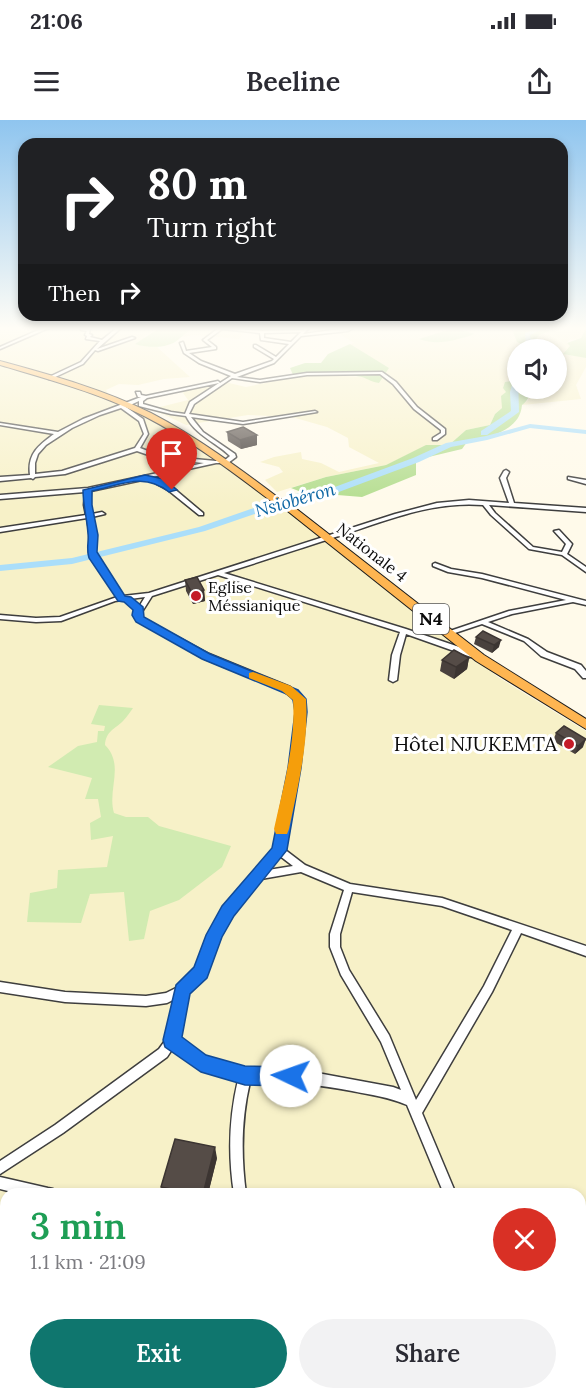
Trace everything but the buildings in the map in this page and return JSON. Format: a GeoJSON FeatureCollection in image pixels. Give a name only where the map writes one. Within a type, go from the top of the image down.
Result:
{"type":"FeatureCollection","features":[{"type":"Feature","properties":{"kind":"highway","name":"Nationale 4"},"geometry":{"type":"LineString","coordinates":[[74,387],[125,405],[177,430],[226,462],[480,658],[586,725]]}},
{"type":"Feature","properties":{"kind":"street"},"geometry":{"type":"LineString","coordinates":[[33,477],[32,463],[39,449],[96,414],[146,397],[193,387]]}},
{"type":"Feature","properties":{"kind":"street"},"geometry":{"type":"LineString","coordinates":[[187,416],[192,403],[218,387]]}},
{"type":"Feature","properties":{"kind":"street"},"geometry":{"type":"LineString","coordinates":[[397,387],[411,404],[443,430],[443,434],[435,438]]}},
{"type":"Feature","properties":{"kind":"street"},"geometry":{"type":"LineString","coordinates":[[138,393],[146,397]]}},
{"type":"Feature","properties":{"kind":"street"},"geometry":{"type":"LineString","coordinates":[[146,397],[141,400],[141,405],[187,416],[250,423],[315,412]]}},
{"type":"Feature","properties":{"kind":"street"},"geometry":{"type":"LineString","coordinates":[[125,405],[142,423],[146,434],[137,449]]}},
{"type":"Feature","properties":{"kind":"street"},"geometry":{"type":"LineString","coordinates":[[0,479],[51,476],[83,468],[137,449],[160,457],[214,462],[226,462],[233,457],[206,437],[187,416]]}},
{"type":"Feature","properties":{"kind":"street"},"geometry":{"type":"LineString","coordinates":[[196,427],[198,417]]}},
{"type":"Feature","properties":{"kind":"street"},"geometry":{"type":"LineString","coordinates":[[0,424],[61,434]]}},
{"type":"Feature","properties":{"kind":"street"},"geometry":{"type":"LineString","coordinates":[[0,497],[88,490],[214,462]]}},
{"type":"Feature","properties":{"kind":"street"},"geometry":{"type":"LineString","coordinates":[[506,472],[503,478],[512,505]]}},
{"type":"Feature","properties":{"kind":"street"},"geometry":{"type":"LineString","coordinates":[[145,477],[161,481],[201,514]]}},
{"type":"Feature","properties":{"kind":"street"},"geometry":{"type":"LineString","coordinates":[[570,478],[586,482]]}},
{"type":"Feature","properties":{"kind":"street"},"geometry":{"type":"LineString","coordinates":[[88,490],[94,558],[124,599],[139,610]]}},
{"type":"Feature","properties":{"kind":"street"},"geometry":{"type":"LineString","coordinates":[[0,617],[36,620],[61,619],[103,603],[150,595],[428,507],[457,502],[586,510]]}},
{"type":"Feature","properties":{"kind":"street"},"geometry":{"type":"LineString","coordinates":[[485,503],[531,548],[564,554],[586,570]]}},
{"type":"Feature","properties":{"kind":"street"},"geometry":{"type":"LineString","coordinates":[[0,530],[102,514]]}},
{"type":"Feature","properties":{"kind":"street"},"geometry":{"type":"LineString","coordinates":[[557,531],[569,544],[564,554]]}},
{"type":"Feature","properties":{"kind":"street"},"geometry":{"type":"LineString","coordinates":[[435,565],[450,571],[482,576],[586,603]]}},
{"type":"Feature","properties":{"kind":"street"},"geometry":{"type":"LineString","coordinates":[[218,573],[404,630],[480,658]]}},
{"type":"Feature","properties":{"kind":"street"},"geometry":{"type":"LineString","coordinates":[[0,987],[65,996],[146,1002],[167,998],[182,990],[200,972],[215,935],[228,911],[279,850],[300,730],[299,699],[286,689],[206,656],[148,625],[137,615],[150,595]]}},
{"type":"Feature","properties":{"kind":"street"},"geometry":{"type":"LineString","coordinates":[[449,633],[511,612],[572,600]]}},
{"type":"Feature","properties":{"kind":"street"},"geometry":{"type":"LineString","coordinates":[[482,622],[526,640],[543,654],[578,667],[586,676]]}},
{"type":"Feature","properties":{"kind":"street"},"geometry":{"type":"LineString","coordinates":[[393,680],[396,655],[404,630]]}},
{"type":"Feature","properties":{"kind":"street"},"geometry":{"type":"LineString","coordinates":[[279,850],[302,868],[349,888],[442,902],[586,951]]}},
{"type":"Feature","properties":{"kind":"street"},"geometry":{"type":"LineString","coordinates":[[258,876],[302,868]]}},
{"type":"Feature","properties":{"kind":"street"},"geometry":{"type":"LineString","coordinates":[[349,888],[335,934],[335,947],[342,965],[385,1039],[448,1188]]}},
{"type":"Feature","properties":{"kind":"street"},"geometry":{"type":"LineString","coordinates":[[414,1107],[488,989],[518,928]]}},
{"type":"Feature","properties":{"kind":"street"},"geometry":{"type":"LineString","coordinates":[[0,1168],[163,1053],[172,1040],[182,990]]}},
{"type":"Feature","properties":{"kind":"street"},"geometry":{"type":"LineString","coordinates":[[172,1040],[201,1063],[245,1076],[312,1078],[393,1093],[414,1107]]}},
{"type":"Feature","properties":{"kind":"street"},"geometry":{"type":"LineString","coordinates":[[239,1188],[235,1140],[236,1112],[245,1076]]}},
{"type":"Feature","properties":{"kind":"street"},"geometry":{"type":"LineString","coordinates":[[0,1183],[22,1188]]}},
{"type":"Feature","properties":{"kind":"shaded area"},"geometry":{"type":"Polygon","coordinates":[[[0,387],[113,387],[106,390],[112,401],[125,405],[227,461],[498,677],[586,731],[586,1188],[0,1188],[0,387]]]}},
{"type":"Feature","properties":{"kind":"shaded area"},"geometry":{"type":"Polygon","coordinates":[[[197,387],[505,387],[506,392],[502,408],[495,414],[490,425],[466,430],[449,445],[426,446],[386,465],[326,477],[277,492],[265,480],[283,472],[279,467],[260,462],[274,457],[301,452],[302,459],[321,463],[339,472],[379,463],[349,447],[348,438],[327,427],[292,417],[248,415],[186,425],[152,409],[188,400],[181,390],[197,387]]]}},
{"type":"Feature","properties":{"kind":"shaded area"},"geometry":{"type":"Polygon","coordinates":[[[567,387],[577,387],[581,399],[522,405],[528,400],[567,399],[567,387]]]}},
{"type":"Feature","properties":{"kind":"green space"},"geometry":{"type":"Polygon","coordinates":[[[503,387],[507,387],[507,399],[528,399],[522,405],[516,421],[510,427],[485,438],[467,442],[462,449],[416,460],[416,475],[362,497],[325,494],[314,497],[291,488],[326,477],[386,465],[426,445],[449,445],[466,430],[490,425],[495,414],[502,408],[501,396],[506,392],[503,387]]]}},
{"type":"Feature","properties":{"kind":"green space"},"geometry":{"type":"Polygon","coordinates":[[[99,705],[133,708],[109,733],[105,745],[114,761],[112,804],[114,813],[126,817],[148,817],[159,826],[231,846],[222,867],[179,900],[150,911],[144,939],[129,941],[124,892],[90,894],[81,923],[27,922],[30,893],[57,888],[58,870],[107,867],[113,836],[91,840],[90,823],[101,817],[98,799],[85,799],[92,778],[48,767],[78,746],[97,742],[98,731],[104,731],[105,726],[91,724],[99,705]]]}},
{"type":"Feature","properties":{"kind":"waterway"},"geometry":{"type":"LineString","coordinates":[[484,433],[515,412],[514,399]]}},
{"type":"Feature","properties":{"kind":"waterway","name":"Nsiobéron"},"geometry":{"type":"LineString","coordinates":[[0,568],[72,561],[202,529],[297,496],[325,494],[416,460],[449,445],[487,438],[530,426],[586,432]]}},
{"type":"Feature","properties":{"kind":"slow traffic"},"geometry":{"type":"LineString","coordinates":[[253,676],[294,692],[299,699],[301,720],[282,829]]}},
{"type":"Feature","properties":{"kind":"place","name":"Eglise Méssianique"},"geometry":{"type":"Point","coordinates":[196,596]}},
{"type":"Feature","properties":{"kind":"place","name":"Hôtel NJUKEMTA"},"geometry":{"type":"Point","coordinates":[569,744]}},
{"type":"Feature","properties":{"kind":"route"},"geometry":{"type":"LineString","coordinates":[[172,490],[161,481],[145,477],[88,490],[87,505],[94,538],[92,552],[94,558],[122,599],[127,599],[139,610],[137,615],[140,619],[206,656],[294,692],[299,699],[301,720],[279,850],[228,911],[215,935],[200,972],[182,990],[172,1040],[201,1063],[245,1076],[291,1076]]}}]}
